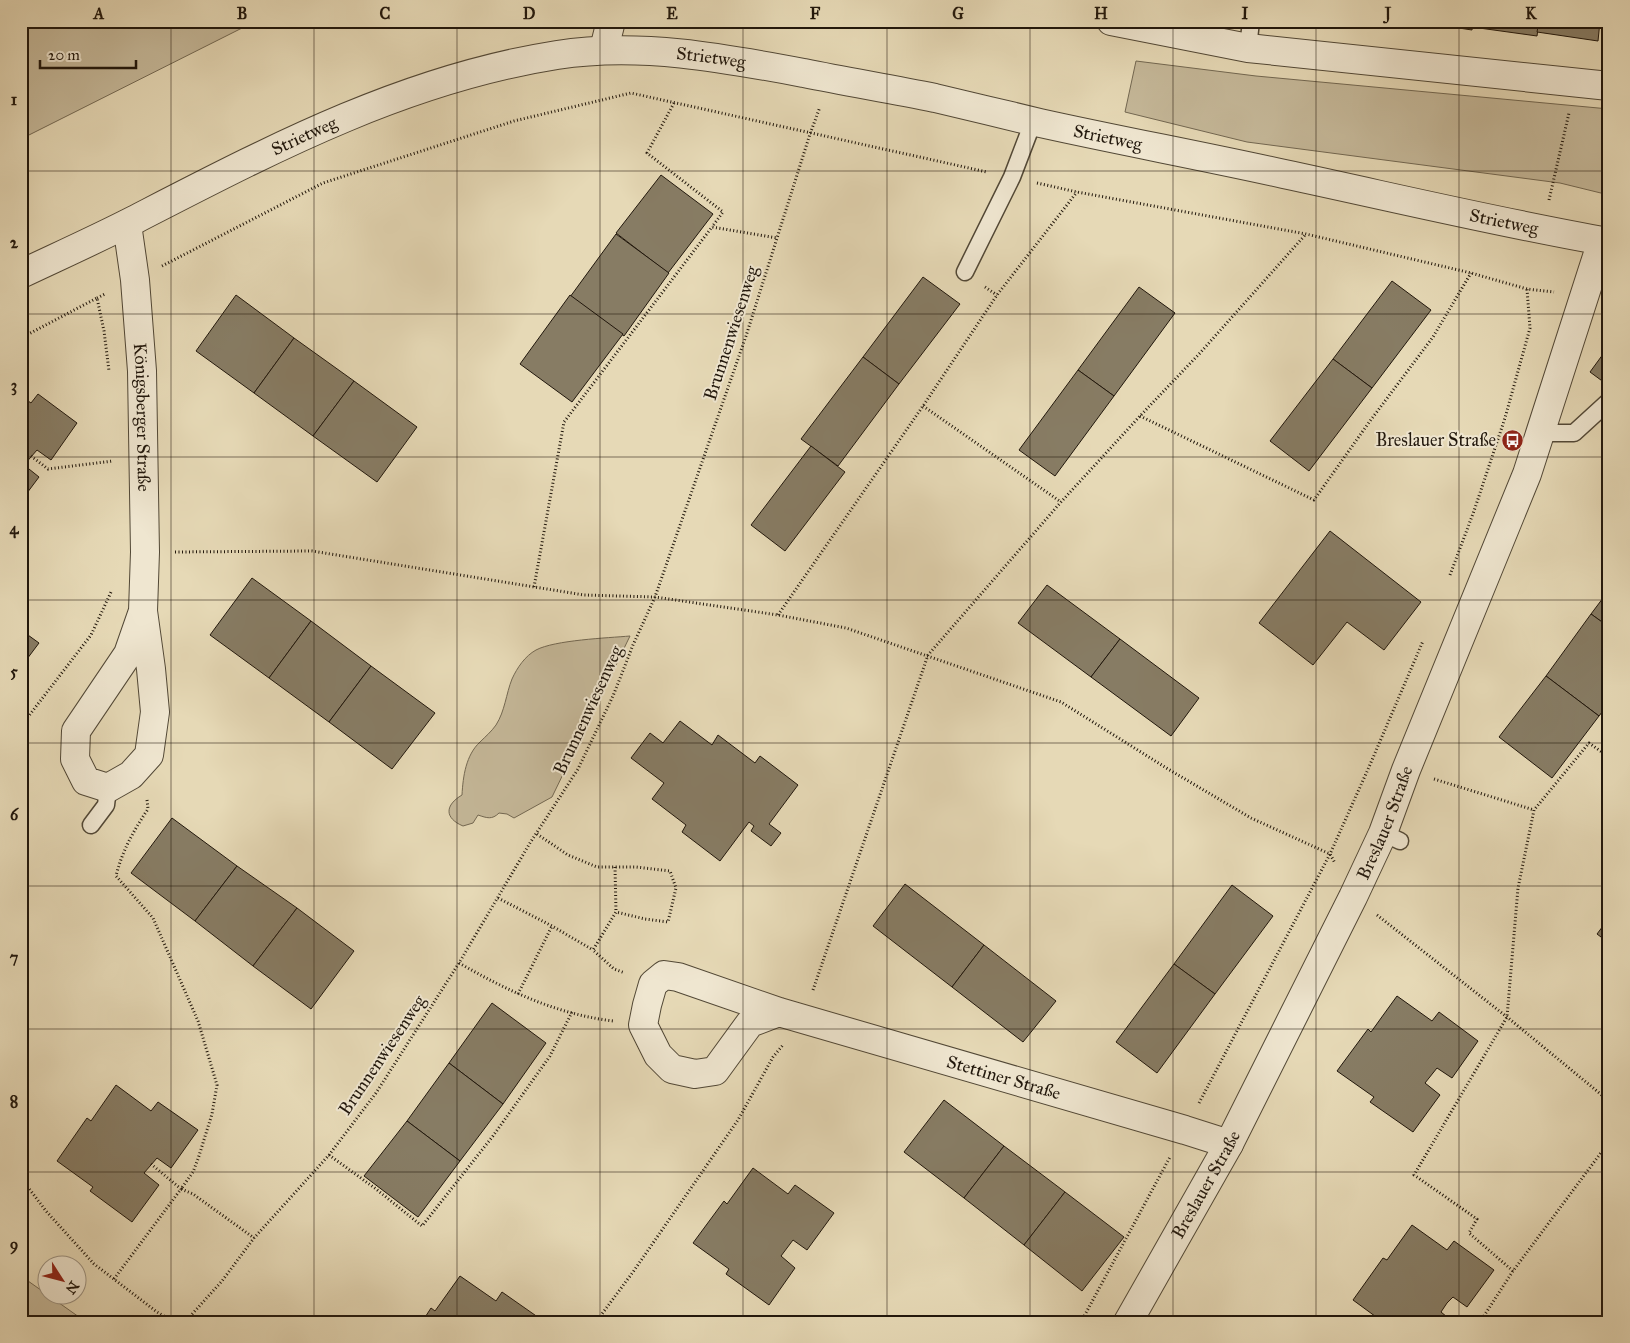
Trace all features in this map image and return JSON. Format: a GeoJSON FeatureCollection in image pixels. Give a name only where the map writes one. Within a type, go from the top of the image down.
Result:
{"type":"FeatureCollection","features":[{"type":"Feature","properties":{"kind":"street"},"geometry":{"type":"LineString","coordinates":[[604,49],[611,21]]}},
{"type":"Feature","properties":{"kind":"street"},"geometry":{"type":"LineString","coordinates":[[1111,21],[1248,48],[1576,81],[1609,86]]}},
{"type":"Feature","properties":{"kind":"street","name":"Strietweg"},"geometry":{"type":"LineString","coordinates":[[21,274],[126,224],[258,156],[339,119],[408,92],[502,66],[557,55],[604,49],[668,53],[743,62],[933,98],[1033,122],[1543,230],[1605,241]]}},
{"type":"Feature","properties":{"kind":"street","name":"Königsberger Straße"},"geometry":{"type":"LineString","coordinates":[[126,224],[135,280],[142,371],[143,611],[155,712],[149,755],[131,776],[108,788],[86,781],[75,759],[76,731],[128,654],[143,611]]}},
{"type":"Feature","properties":{"kind":"street","name":"Breslauer Straße"},"geometry":{"type":"LineString","coordinates":[[1128,1322],[1228,1144],[1354,897],[1392,837],[1406,770],[1527,474],[1584,296],[1605,241]]}},
{"type":"Feature","properties":{"kind":"street","name":"Stettiner Straße"},"geometry":{"type":"LineString","coordinates":[[643,1025],[653,984],[664,975],[678,977],[791,1015],[1228,1144]]}},
{"type":"Feature","properties":{"kind":"street"},"geometry":{"type":"LineString","coordinates":[[643,1025],[658,1055],[672,1069],[695,1074],[715,1071],[750,1023],[791,1015]]}},
{"type":"Feature","properties":{"kind":"lane"},"geometry":{"type":"LineString","coordinates":[[1248,48],[1251,21]]}},
{"type":"Feature","properties":{"kind":"lane"},"geometry":{"type":"LineString","coordinates":[[965,272],[1012,178],[1033,122]]}},
{"type":"Feature","properties":{"kind":"lane"},"geometry":{"type":"LineString","coordinates":[[1540,433],[1574,433],[1609,401]]}},
{"type":"Feature","properties":{"kind":"lane"},"geometry":{"type":"LineString","coordinates":[[91,825],[106,805],[108,788]]}},
{"type":"Feature","properties":{"kind":"path","name":"Brunnenwiesenweg"},"geometry":{"type":"LineString","coordinates":[[185,1322],[222,1281],[254,1238],[329,1155],[376,1093],[459,963],[578,769],[613,696],[654,597],[746,336],[810,134],[832,79]]}},
{"type":"Feature","properties":{"kind":"path"},"geometry":{"type":"LineString","coordinates":[[1543,230],[1576,81]]}},
{"type":"Feature","properties":{"kind":"path"},"geometry":{"type":"LineString","coordinates":[[21,338],[323,183],[514,120],[631,93],[1077,192],[1306,234],[1470,273],[1527,289],[1584,296]]}},
{"type":"Feature","properties":{"kind":"path"},"geometry":{"type":"LineString","coordinates":[[534,587],[564,422],[723,212],[647,153],[674,103]]}},
{"type":"Feature","properties":{"kind":"path"},"geometry":{"type":"LineString","coordinates":[[778,615],[924,406],[997,295],[1077,192]]}},
{"type":"Feature","properties":{"kind":"path"},"geometry":{"type":"LineString","coordinates":[[712,227],[777,238]]}},
{"type":"Feature","properties":{"kind":"path"},"geometry":{"type":"LineString","coordinates":[[596,1322],[633,1272],[738,1120],[773,1057],[791,1015],[928,655],[1061,502],[1200,353],[1306,234]]}},
{"type":"Feature","properties":{"kind":"path"},"geometry":{"type":"LineString","coordinates":[[1140,416],[1314,500],[1433,337],[1470,273]]}},
{"type":"Feature","properties":{"kind":"path"},"geometry":{"type":"LineString","coordinates":[[1450,575],[1505,418],[1530,328],[1527,289]]}},
{"type":"Feature","properties":{"kind":"path"},"geometry":{"type":"LineString","coordinates":[[97,298],[104,331],[110,377]]}},
{"type":"Feature","properties":{"kind":"path"},"geometry":{"type":"LineString","coordinates":[[924,406],[1061,502]]}},
{"type":"Feature","properties":{"kind":"path"},"geometry":{"type":"LineString","coordinates":[[31,456],[48,469],[121,460]]}},
{"type":"Feature","properties":{"kind":"path"},"geometry":{"type":"LineString","coordinates":[[144,552],[312,552],[584,595],[654,597],[778,615],[846,628],[1061,702],[1251,818],[1330,854],[1354,897],[1507,1017],[1609,1101]]}},
{"type":"Feature","properties":{"kind":"path"},"geometry":{"type":"LineString","coordinates":[[21,726],[91,635],[114,585]]}},
{"type":"Feature","properties":{"kind":"path"},"geometry":{"type":"LineString","coordinates":[[1081,1322],[1185,1130],[1330,854],[1370,767],[1424,640]]}},
{"type":"Feature","properties":{"kind":"path"},"geometry":{"type":"LineString","coordinates":[[1513,1271],[1469,1233],[1477,1218],[1414,1175],[1507,1017],[1518,888],[1534,810],[1589,743],[1609,757]]}},
{"type":"Feature","properties":{"kind":"path"},"geometry":{"type":"LineString","coordinates":[[114,1279],[193,1172],[212,1114],[217,1085],[198,1021],[153,918],[116,876],[124,850],[148,808],[146,786],[137,768]]}},
{"type":"Feature","properties":{"kind":"path"},"geometry":{"type":"LineString","coordinates":[[1406,770],[1534,810]]}},
{"type":"Feature","properties":{"kind":"path"},"geometry":{"type":"LineString","coordinates":[[537,834],[568,855],[597,867],[636,867],[670,871],[676,888],[668,922],[616,912]]}},
{"type":"Feature","properties":{"kind":"path"},"geometry":{"type":"LineString","coordinates":[[593,950],[616,912],[615,867]]}},
{"type":"Feature","properties":{"kind":"path"},"geometry":{"type":"LineString","coordinates":[[498,898],[593,950],[614,969]]}},
{"type":"Feature","properties":{"kind":"path"},"geometry":{"type":"LineString","coordinates":[[518,994],[552,926]]}},
{"type":"Feature","properties":{"kind":"path"},"geometry":{"type":"LineString","coordinates":[[459,963],[500,986],[549,1006],[596,1019],[643,1025]]}},
{"type":"Feature","properties":{"kind":"path"},"geometry":{"type":"LineString","coordinates":[[329,1155],[422,1226],[493,1136],[550,1056],[572,1012]]}},
{"type":"Feature","properties":{"kind":"path"},"geometry":{"type":"LineString","coordinates":[[1480,1322],[1513,1271],[1609,1142]]}},
{"type":"Feature","properties":{"kind":"path"},"geometry":{"type":"LineString","coordinates":[[152,1164],[181,1189],[193,1194],[254,1238]]}},
{"type":"Feature","properties":{"kind":"path"},"geometry":{"type":"LineString","coordinates":[[21,1178],[46,1212],[94,1264],[157,1312],[174,1322]]}},
{"type":"Feature","properties":{"kind":"shaded area"},"geometry":{"type":"Polygon","coordinates":[[[21,21],[256,21],[21,139],[21,21]]]}},
{"type":"Feature","properties":{"kind":"shaded area"},"geometry":{"type":"Polygon","coordinates":[[[1136,61],[1256,76],[1609,109],[1609,195],[1560,183],[1247,142],[1125,112],[1136,61]]]}},
{"type":"Feature","properties":{"kind":"shaded area"},"geometry":{"type":"Polygon","coordinates":[[[630,636],[552,797],[514,818],[507,814],[499,813],[489,818],[478,815],[473,823],[463,826],[452,819],[449,811],[450,807],[462,795],[464,773],[468,759],[475,747],[499,720],[512,679],[525,659],[536,650],[555,644],[630,636]]]}},
{"type":"Feature","properties":{"kind":"shaded area"},"geometry":{"type":"Polygon","coordinates":[[[21,1276],[38,1288],[38,1306],[63,1306],[79,1317],[76,1322],[21,1322],[21,1276]]]}},
{"type":"Feature","properties":{"kind":"building"},"geometry":{"type":"Polygon","coordinates":[[[1349,21],[1378,21],[1377,24],[1349,21]]]}},
{"type":"Feature","properties":{"kind":"building"},"geometry":{"type":"Polygon","coordinates":[[[1413,21],[1473,21],[1472,30],[1413,21]]]}},
{"type":"Feature","properties":{"kind":"building"},"geometry":{"type":"Polygon","coordinates":[[[1473,21],[1539,21],[1537,36],[1472,27],[1473,21]]]}},
{"type":"Feature","properties":{"kind":"building"},"geometry":{"type":"Polygon","coordinates":[[[1539,21],[1600,21],[1598,41],[1537,32],[1539,21]]]}},
{"type":"Feature","properties":{"kind":"building"},"geometry":{"type":"Polygon","coordinates":[[[661,175],[713,214],[668,273],[616,233],[661,175]]]}},
{"type":"Feature","properties":{"kind":"building"},"geometry":{"type":"Polygon","coordinates":[[[616,234],[669,273],[624,336],[570,297],[616,234]]]}},
{"type":"Feature","properties":{"kind":"building"},"geometry":{"type":"Polygon","coordinates":[[[923,277],[960,304],[899,384],[863,357],[923,277]]]}},
{"type":"Feature","properties":{"kind":"building"},"geometry":{"type":"Polygon","coordinates":[[[1392,281],[1431,310],[1372,388],[1333,359],[1392,281]]]}},
{"type":"Feature","properties":{"kind":"building"},"geometry":{"type":"Polygon","coordinates":[[[1139,287],[1175,313],[1114,396],[1078,370],[1139,287]]]}},
{"type":"Feature","properties":{"kind":"building"},"geometry":{"type":"Polygon","coordinates":[[[236,295],[294,338],[254,393],[196,351],[236,295]]]}},
{"type":"Feature","properties":{"kind":"building"},"geometry":{"type":"Polygon","coordinates":[[[570,295],[623,334],[572,402],[520,364],[570,295]]]}},
{"type":"Feature","properties":{"kind":"building"},"geometry":{"type":"Polygon","coordinates":[[[294,338],[354,381],[313,436],[254,393],[294,338]]]}},
{"type":"Feature","properties":{"kind":"building"},"geometry":{"type":"Polygon","coordinates":[[[1609,346],[1609,386],[1590,372],[1609,346]]]}},
{"type":"Feature","properties":{"kind":"building"},"geometry":{"type":"Polygon","coordinates":[[[863,357],[899,384],[838,466],[801,439],[863,357]]]}},
{"type":"Feature","properties":{"kind":"building"},"geometry":{"type":"Polygon","coordinates":[[[1333,359],[1372,388],[1309,471],[1270,441],[1333,359]]]}},
{"type":"Feature","properties":{"kind":"building"},"geometry":{"type":"Polygon","coordinates":[[[1078,370],[1114,396],[1055,476],[1019,450],[1078,370]]]}},
{"type":"Feature","properties":{"kind":"building"},"geometry":{"type":"Polygon","coordinates":[[[354,381],[417,427],[377,482],[313,436],[354,381]]]}},
{"type":"Feature","properties":{"kind":"building"},"geometry":{"type":"Polygon","coordinates":[[[38,394],[77,423],[51,460],[37,450],[24,465],[39,477],[21,501],[21,396],[31,403],[38,394]]]}},
{"type":"Feature","properties":{"kind":"building"},"geometry":{"type":"Polygon","coordinates":[[[811,446],[845,472],[785,551],[751,525],[811,446]]]}},
{"type":"Feature","properties":{"kind":"building"},"geometry":{"type":"Polygon","coordinates":[[[1330,531],[1421,602],[1384,650],[1347,622],[1313,665],[1259,623],[1330,531]]]}},
{"type":"Feature","properties":{"kind":"building"},"geometry":{"type":"Polygon","coordinates":[[[252,578],[311,621],[269,678],[210,635],[252,578]]]}},
{"type":"Feature","properties":{"kind":"building"},"geometry":{"type":"Polygon","coordinates":[[[1047,585],[1120,639],[1091,677],[1018,623],[1047,585]]]}},
{"type":"Feature","properties":{"kind":"building"},"geometry":{"type":"Polygon","coordinates":[[[1609,590],[1609,627],[1591,614],[1609,590]]]}},
{"type":"Feature","properties":{"kind":"building"},"geometry":{"type":"Polygon","coordinates":[[[1591,614],[1609,627],[1609,703],[1599,716],[1546,676],[1591,614]]]}},
{"type":"Feature","properties":{"kind":"building"},"geometry":{"type":"Polygon","coordinates":[[[311,621],[371,666],[329,722],[269,678],[311,621]]]}},
{"type":"Feature","properties":{"kind":"building"},"geometry":{"type":"Polygon","coordinates":[[[21,630],[39,643],[21,667],[21,630]]]}},
{"type":"Feature","properties":{"kind":"building"},"geometry":{"type":"Polygon","coordinates":[[[1120,639],[1199,698],[1171,736],[1091,677],[1120,639]]]}},
{"type":"Feature","properties":{"kind":"building"},"geometry":{"type":"Polygon","coordinates":[[[371,666],[435,713],[392,769],[329,722],[371,666]]]}},
{"type":"Feature","properties":{"kind":"building"},"geometry":{"type":"Polygon","coordinates":[[[1546,676],[1599,716],[1552,778],[1499,737],[1546,676]]]}},
{"type":"Feature","properties":{"kind":"building"},"geometry":{"type":"Polygon","coordinates":[[[680,721],[712,745],[718,735],[755,763],[760,756],[798,785],[769,824],[781,833],[771,846],[751,831],[754,826],[749,822],[720,861],[682,832],[686,825],[652,799],[664,783],[631,758],[650,733],[663,743],[680,721]]]}},
{"type":"Feature","properties":{"kind":"building"},"geometry":{"type":"Polygon","coordinates":[[[172,818],[237,866],[195,921],[131,873],[172,818]]]}},
{"type":"Feature","properties":{"kind":"building"},"geometry":{"type":"Polygon","coordinates":[[[237,866],[297,908],[253,966],[195,921],[237,866]]]}},
{"type":"Feature","properties":{"kind":"building"},"geometry":{"type":"Polygon","coordinates":[[[905,884],[984,945],[952,987],[873,926],[905,884]]]}},
{"type":"Feature","properties":{"kind":"building"},"geometry":{"type":"Polygon","coordinates":[[[1232,885],[1273,916],[1215,994],[1174,964],[1232,885]]]}},
{"type":"Feature","properties":{"kind":"building"},"geometry":{"type":"Polygon","coordinates":[[[297,908],[354,951],[311,1009],[253,966],[297,908]]]}},
{"type":"Feature","properties":{"kind":"building"},"geometry":{"type":"Polygon","coordinates":[[[1609,918],[1609,943],[1597,934],[1609,918]]]}},
{"type":"Feature","properties":{"kind":"building"},"geometry":{"type":"Polygon","coordinates":[[[984,945],[1056,1001],[1023,1042],[952,987],[984,945]]]}},
{"type":"Feature","properties":{"kind":"building"},"geometry":{"type":"Polygon","coordinates":[[[1174,964],[1215,994],[1157,1073],[1116,1042],[1174,964]]]}},
{"type":"Feature","properties":{"kind":"building"},"geometry":{"type":"Polygon","coordinates":[[[1397,996],[1432,1021],[1439,1012],[1478,1041],[1452,1078],[1437,1068],[1425,1083],[1440,1095],[1413,1132],[1370,1102],[1374,1097],[1337,1071],[1368,1029],[1371,1032],[1397,996]]]}},
{"type":"Feature","properties":{"kind":"building"},"geometry":{"type":"Polygon","coordinates":[[[492,1003],[546,1043],[503,1104],[449,1063],[492,1003]]]}},
{"type":"Feature","properties":{"kind":"building"},"geometry":{"type":"Polygon","coordinates":[[[449,1063],[503,1104],[460,1161],[407,1121],[449,1063]]]}},
{"type":"Feature","properties":{"kind":"building"},"geometry":{"type":"Polygon","coordinates":[[[116,1085],[151,1111],[158,1102],[198,1130],[171,1168],[157,1158],[144,1173],[159,1185],[132,1222],[90,1191],[93,1187],[57,1161],[87,1118],[91,1121],[116,1085]]]}},
{"type":"Feature","properties":{"kind":"building"},"geometry":{"type":"Polygon","coordinates":[[[944,1100],[1004,1146],[964,1198],[904,1152],[944,1100]]]}},
{"type":"Feature","properties":{"kind":"building"},"geometry":{"type":"Polygon","coordinates":[[[407,1121],[460,1161],[418,1217],[364,1176],[407,1121]]]}},
{"type":"Feature","properties":{"kind":"building"},"geometry":{"type":"Polygon","coordinates":[[[1004,1146],[1065,1192],[1024,1245],[964,1198],[1004,1146]]]}},
{"type":"Feature","properties":{"kind":"building"},"geometry":{"type":"Polygon","coordinates":[[[753,1168],[788,1194],[795,1185],[834,1213],[807,1250],[793,1240],[781,1256],[795,1268],[769,1305],[726,1274],[729,1269],[693,1243],[724,1201],[727,1204],[753,1168]]]}},
{"type":"Feature","properties":{"kind":"building"},"geometry":{"type":"Polygon","coordinates":[[[1065,1192],[1124,1237],[1082,1291],[1024,1245],[1065,1192]]]}},
{"type":"Feature","properties":{"kind":"building"},"geometry":{"type":"Polygon","coordinates":[[[1412,1225],[1447,1250],[1454,1241],[1494,1270],[1467,1307],[1453,1297],[1447,1303],[1441,1312],[1453,1322],[1383,1322],[1353,1300],[1383,1258],[1387,1260],[1412,1225]]]}},
{"type":"Feature","properties":{"kind":"building"},"geometry":{"type":"Polygon","coordinates":[[[460,1276],[496,1301],[502,1292],[542,1320],[541,1322],[422,1322],[431,1308],[435,1311],[460,1276]]]}},
{"type":"Feature","properties":{"kind":"place","name":"Breslauer Straße"},"geometry":{"type":"Point","coordinates":[1512,440]}}]}
